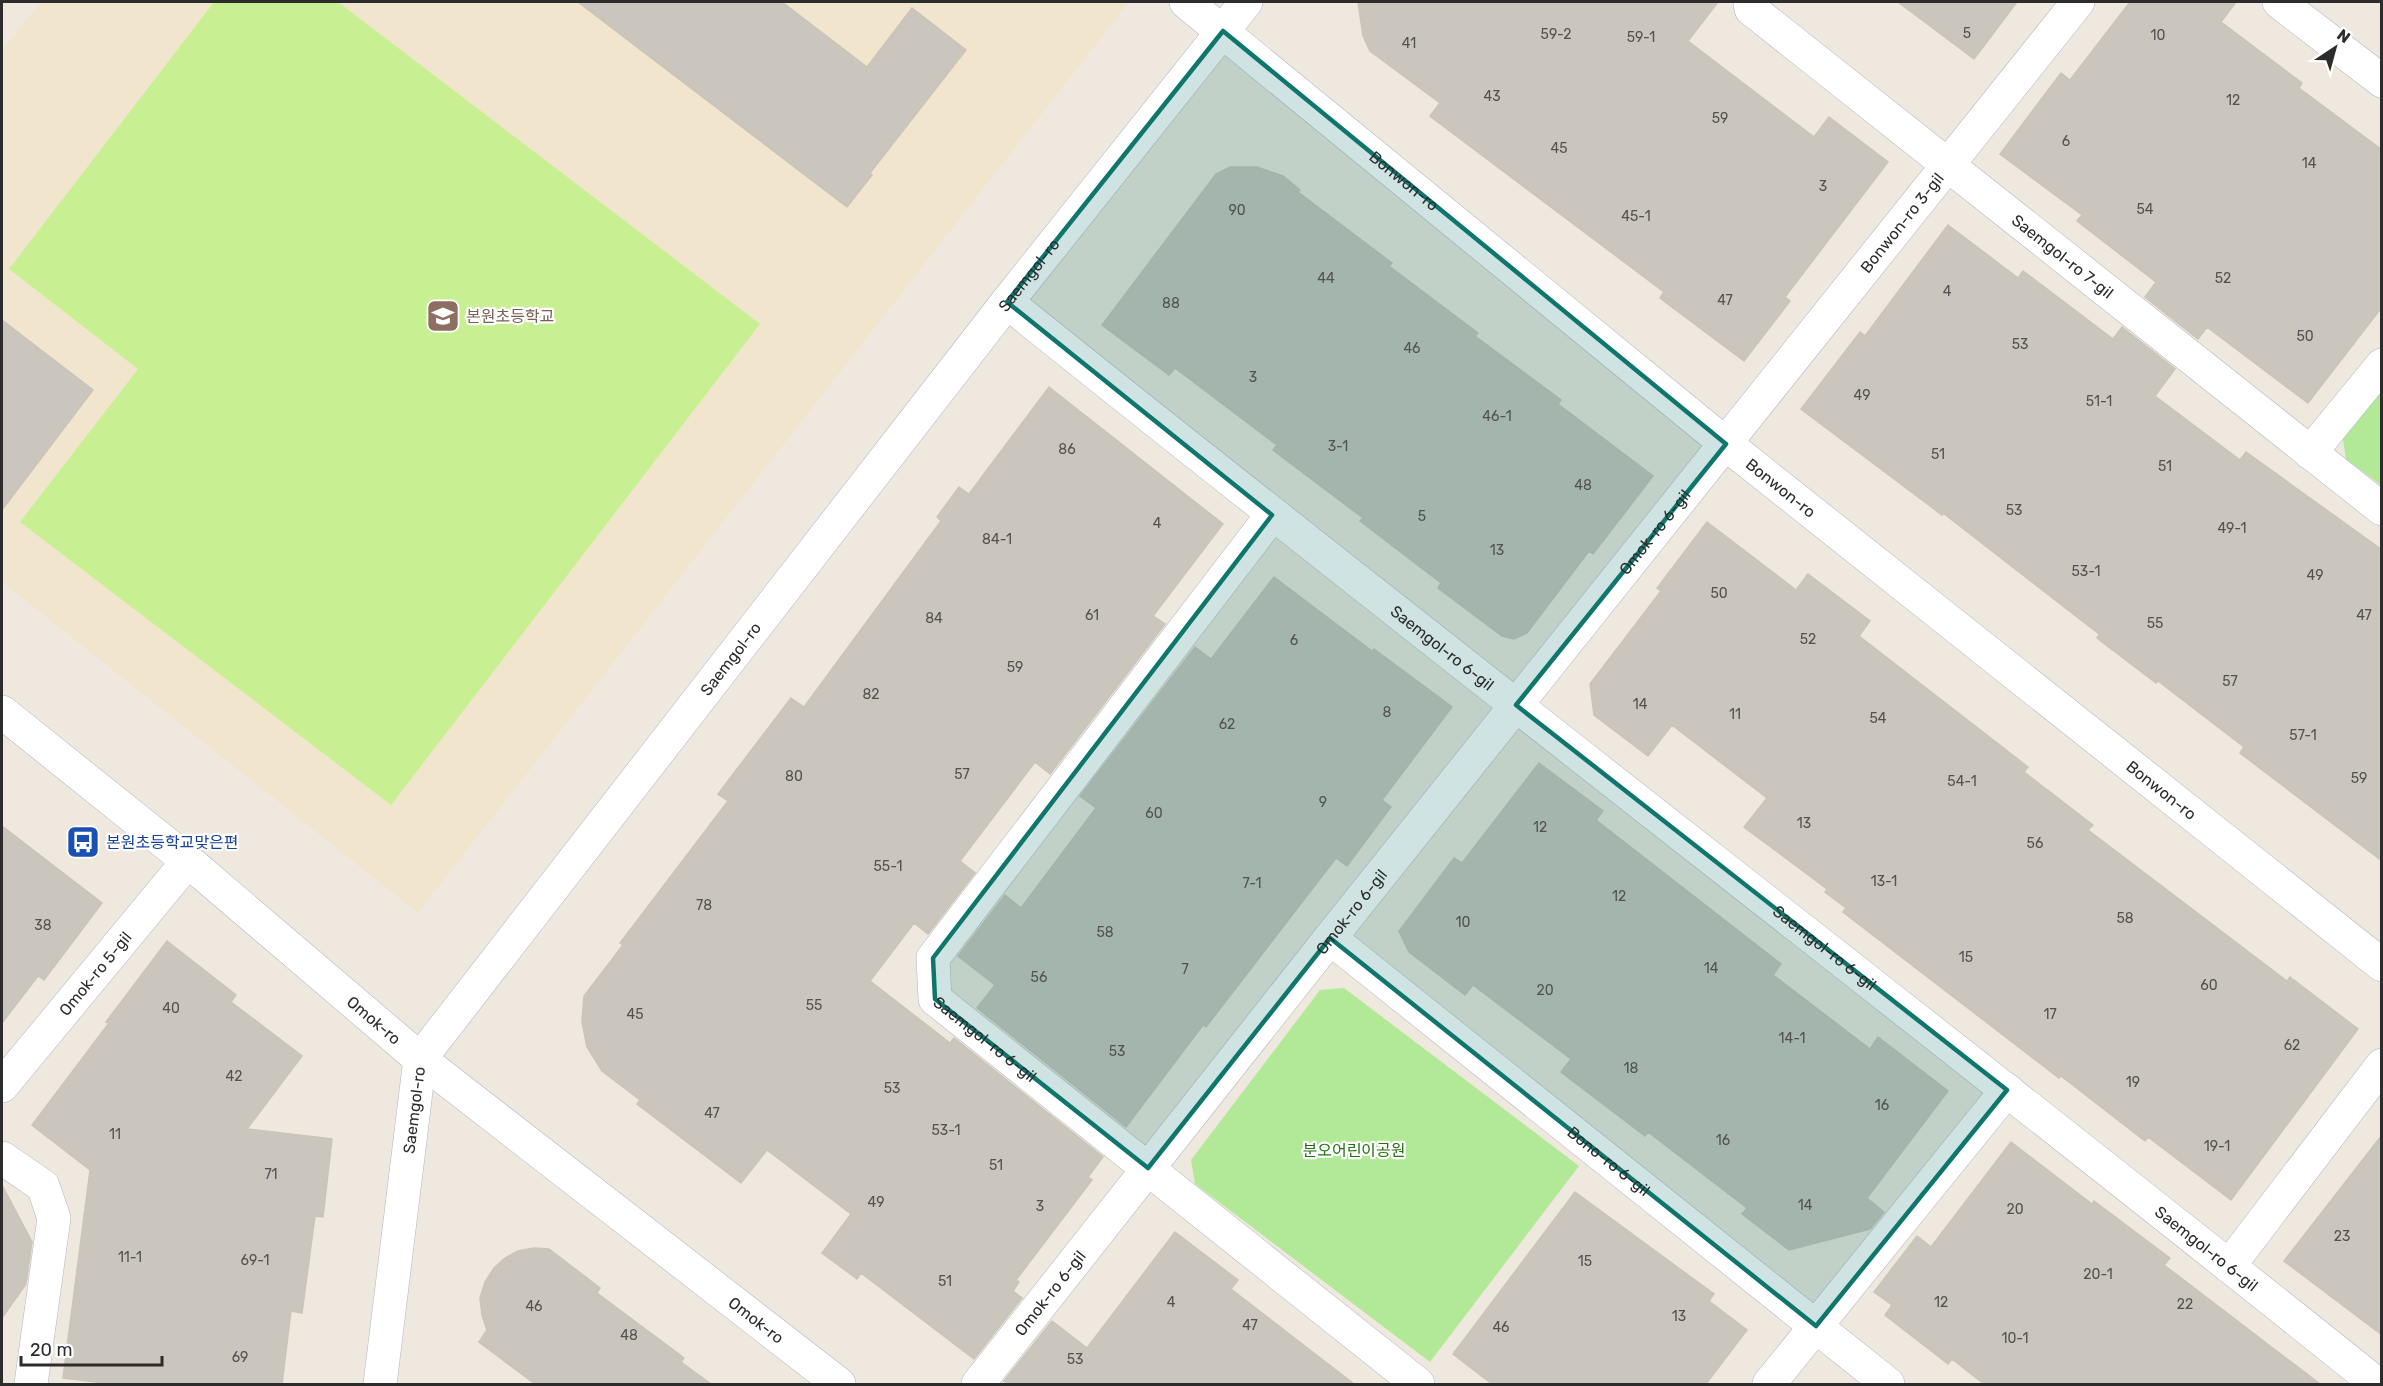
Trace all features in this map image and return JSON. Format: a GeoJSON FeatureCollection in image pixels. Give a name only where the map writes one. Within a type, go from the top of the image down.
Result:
{"type":"FeatureCollection","features":[{"type":"Feature","properties":{"kind":"street","name":"Bonwon-ro"},"geometry":{"type":"LineString","coordinates":[[1186,2],[1726,444],[2382,965]]}},
{"type":"Feature","properties":{"kind":"street","name":"Saemgol-ro"},"geometry":{"type":"LineString","coordinates":[[380,1384],[420,1059],[1007,302],[1246,2]]}},
{"type":"Feature","properties":{"kind":"street","name":"Saemgol-ro 7-gil"},"geometry":{"type":"LineString","coordinates":[[1750,2],[1751,9],[2382,509]]}},
{"type":"Feature","properties":{"kind":"street","name":"Bonwon-ro 3-gil"},"geometry":{"type":"LineString","coordinates":[[1726,444],[2078,2]]}},
{"type":"Feature","properties":{"kind":"street"},"geometry":{"type":"LineString","coordinates":[[2279,2],[2382,81]]}},
{"type":"Feature","properties":{"kind":"street","name":"Saemgol-ro 6-gil"},"geometry":{"type":"LineString","coordinates":[[1007,302],[1272,515],[2007,1090],[2377,1384]]}},
{"type":"Feature","properties":{"kind":"street"},"geometry":{"type":"LineString","coordinates":[[2310,453],[2382,365]]}},
{"type":"Feature","properties":{"kind":"street","name":"Omok-ro 6-gil"},"geometry":{"type":"LineString","coordinates":[[978,1384],[1330,938],[1726,444]]}},
{"type":"Feature","properties":{"kind":"street","name":"Saemgol-ro 6-gil"},"geometry":{"type":"LineString","coordinates":[[1272,515],[933,958],[934,999],[1418,1384]]}},
{"type":"Feature","properties":{"kind":"street","name":"Omok-ro"},"geometry":{"type":"LineString","coordinates":[[2,712],[188,861],[420,1059],[839,1384]]}},
{"type":"Feature","properties":{"kind":"street","name":"Omok-ro 5-gil"},"geometry":{"type":"LineString","coordinates":[[2,1086],[188,861]]}},
{"type":"Feature","properties":{"kind":"street","name":"Bono-ro 6-gil"},"geometry":{"type":"LineString","coordinates":[[1330,938],[1888,1384]]}},
{"type":"Feature","properties":{"kind":"street"},"geometry":{"type":"LineString","coordinates":[[2229,1266],[2382,1065]]}},
{"type":"Feature","properties":{"kind":"street"},"geometry":{"type":"LineString","coordinates":[[1769,1384],[2007,1090]]}},
{"type":"Feature","properties":{"kind":"street"},"geometry":{"type":"LineString","coordinates":[[2,1158],[43,1186],[54,1218],[31,1384]]}},
{"type":"Feature","properties":{"kind":"highlighted area"},"geometry":{"type":"Polygon","coordinates":[[[1223,31],[1726,444],[1516,705],[2007,1090],[1816,1326],[1330,938],[1148,1168],[935,999],[933,958],[1272,515],[1007,302],[1223,31]]]}},
{"type":"Feature","properties":{"kind":"shaded area","name":"본원초등학교"},"geometry":{"type":"Polygon","coordinates":[[[40,2],[1129,2],[418,913],[2,582],[2,51],[40,2]]]}},
{"type":"Feature","properties":{"kind":"green space"},"geometry":{"type":"Polygon","coordinates":[[[214,2],[338,2],[760,324],[391,805],[20,522],[138,369],[9,269],[214,2]]]}},
{"type":"Feature","properties":{"kind":"green space"},"geometry":{"type":"Polygon","coordinates":[[[2381,383],[2381,485],[2346,459],[2342,434],[2381,383]]]}},
{"type":"Feature","properties":{"kind":"green space","name":"분오어린이공원"},"geometry":{"type":"Polygon","coordinates":[[[1344,988],[1579,1166],[1430,1362],[1195,1184],[1191,1160],[1320,990],[1344,988]]]}},
{"type":"Feature","properties":{"kind":"building"},"geometry":{"type":"Polygon","coordinates":[[[578,2],[782,2],[867,67],[912,8],[966,50],[870,173],[872,175],[847,207],[578,2]]]}},
{"type":"Feature","properties":{"kind":"building"},"geometry":{"type":"Polygon","coordinates":[[[1358,2],[1718,2],[1688,41],[1814,137],[1829,117],[1888,162],[1785,297],[1790,301],[1744,361],[1660,298],[1664,292],[1430,116],[1440,103],[1370,51],[1363,36],[1358,2]]]}},
{"type":"Feature","properties":{"kind":"building"},"geometry":{"type":"Polygon","coordinates":[[[1898,2],[2017,2],[1974,59],[1898,2]]]}},
{"type":"Feature","properties":{"kind":"building"},"geometry":{"type":"Polygon","coordinates":[[[2130,2],[2236,2],[2221,22],[2302,83],[2299,88],[2382,150],[2382,307],[2308,403],[2207,327],[2198,339],[2145,297],[2156,282],[2077,221],[2082,215],[2000,154],[2061,73],[2070,80],[2130,2]]]}},
{"type":"Feature","properties":{"kind":"building"},"geometry":{"type":"Polygon","coordinates":[[[1230,167],[1257,167],[1283,176],[1300,190],[1298,192],[1392,263],[1389,266],[1478,333],[1475,336],[1561,400],[1558,404],[1653,476],[1593,554],[1589,551],[1527,633],[1514,639],[1502,636],[1438,588],[1441,583],[1360,521],[1363,518],[1273,450],[1277,445],[1175,368],[1169,375],[1102,325],[1216,174],[1230,167]]]}},
{"type":"Feature","properties":{"kind":"building"},"geometry":{"type":"Polygon","coordinates":[[[1948,225],[2018,278],[2023,271],[2113,339],[2122,327],[2175,369],[2155,396],[2240,460],[2246,452],[2382,550],[2382,861],[2240,753],[2244,747],[2097,638],[2099,634],[1943,513],[1942,515],[1801,409],[1860,332],[1865,336],[1948,225]]]}},
{"type":"Feature","properties":{"kind":"building"},"geometry":{"type":"Polygon","coordinates":[[[2,320],[93,390],[2,510],[2,320]]]}},
{"type":"Feature","properties":{"kind":"building"},"geometry":{"type":"Polygon","coordinates":[[[1049,387],[1223,524],[1153,616],[1165,624],[1050,774],[1035,762],[960,861],[975,873],[928,934],[914,923],[870,981],[950,1043],[954,1038],[1103,1157],[1088,1177],[1092,1180],[1016,1280],[1019,1282],[1013,1291],[1022,1298],[974,1359],[861,1273],[857,1279],[822,1253],[851,1214],[767,1150],[741,1183],[637,1104],[640,1100],[602,1071],[587,1047],[582,1022],[584,996],[623,945],[620,943],[728,801],[718,794],[791,698],[804,707],[941,521],[937,517],[959,487],[969,494],[1049,387]]]}},
{"type":"Feature","properties":{"kind":"building"},"geometry":{"type":"Polygon","coordinates":[[[1707,522],[1796,590],[1808,574],[1870,621],[1859,636],[2028,767],[2024,772],[2093,825],[2088,830],[2287,981],[2290,977],[2358,1029],[2231,1200],[2148,1137],[2145,1141],[2061,1076],[2059,1078],[1843,912],[1846,908],[1825,892],[1827,889],[1744,827],[1767,798],[1672,725],[1648,756],[1594,715],[1590,684],[1661,591],[1657,588],[1707,522]]]}},
{"type":"Feature","properties":{"kind":"building"},"geometry":{"type":"Polygon","coordinates":[[[1274,577],[1372,651],[1374,649],[1452,707],[1382,800],[1391,807],[1347,866],[1336,858],[1206,1027],[1203,1025],[1126,1127],[977,1008],[995,985],[958,956],[1005,895],[1021,908],[1096,808],[1080,796],[1195,647],[1211,659],[1274,577]]]}},
{"type":"Feature","properties":{"kind":"building"},"geometry":{"type":"Polygon","coordinates":[[[1539,763],[1603,811],[1596,820],[1781,964],[1773,975],[1870,1049],[1878,1037],[1948,1091],[1867,1198],[1884,1212],[1870,1229],[1789,1250],[1742,1214],[1747,1208],[1648,1132],[1645,1136],[1561,1072],[1571,1059],[1473,985],[1465,995],[1409,952],[1399,931],[1454,858],[1462,863],[1539,763]]]}},
{"type":"Feature","properties":{"kind":"building"},"geometry":{"type":"Polygon","coordinates":[[[2,826],[102,903],[44,980],[38,976],[2,1023],[2,826]]]}},
{"type":"Feature","properties":{"kind":"building"},"geometry":{"type":"Polygon","coordinates":[[[167,941],[236,995],[231,1002],[302,1056],[247,1129],[332,1139],[323,1217],[315,1216],[302,1313],[291,1311],[282,1384],[114,1384],[63,1378],[90,1170],[32,1125],[167,941]]]}},
{"type":"Feature","properties":{"kind":"building"},"geometry":{"type":"Polygon","coordinates":[[[2382,1135],[2382,1335],[2284,1261],[2382,1135]]]}},
{"type":"Feature","properties":{"kind":"building"},"geometry":{"type":"Polygon","coordinates":[[[2011,1142],[2092,1204],[2094,1201],[2170,1258],[2164,1265],[2320,1384],[1984,1384],[1952,1359],[1948,1364],[1885,1315],[1892,1305],[1874,1292],[1917,1236],[1931,1247],[2011,1142]]]}},
{"type":"Feature","properties":{"kind":"building"},"geometry":{"type":"Polygon","coordinates":[[[2,1185],[32,1242],[26,1284],[2,1318],[2,1185]]]}},
{"type":"Feature","properties":{"kind":"building"},"geometry":{"type":"Polygon","coordinates":[[[1575,1192],[1714,1294],[1709,1301],[1747,1330],[1706,1384],[1492,1384],[1453,1354],[1575,1192]]]}},
{"type":"Feature","properties":{"kind":"building"},"geometry":{"type":"Polygon","coordinates":[[[1175,1232],[1238,1280],[1231,1289],[1354,1384],[1008,1384],[1004,1381],[1052,1321],[1087,1348],[1175,1232]]]}},
{"type":"Feature","properties":{"kind":"building"},"geometry":{"type":"Polygon","coordinates":[[[534,1248],[549,1249],[600,1288],[597,1293],[684,1358],[681,1362],[711,1384],[535,1384],[479,1342],[487,1330],[480,1298],[485,1282],[494,1268],[505,1258],[518,1251],[534,1248]]]}},
{"type":"Feature","properties":{"kind":"place","name":"본원초등학교"},"geometry":{"type":"Point","coordinates":[443,316]}},
{"type":"Feature","properties":{"kind":"place","name":"본원초등학교맞은편"},"geometry":{"type":"Point","coordinates":[83,842]}}]}
